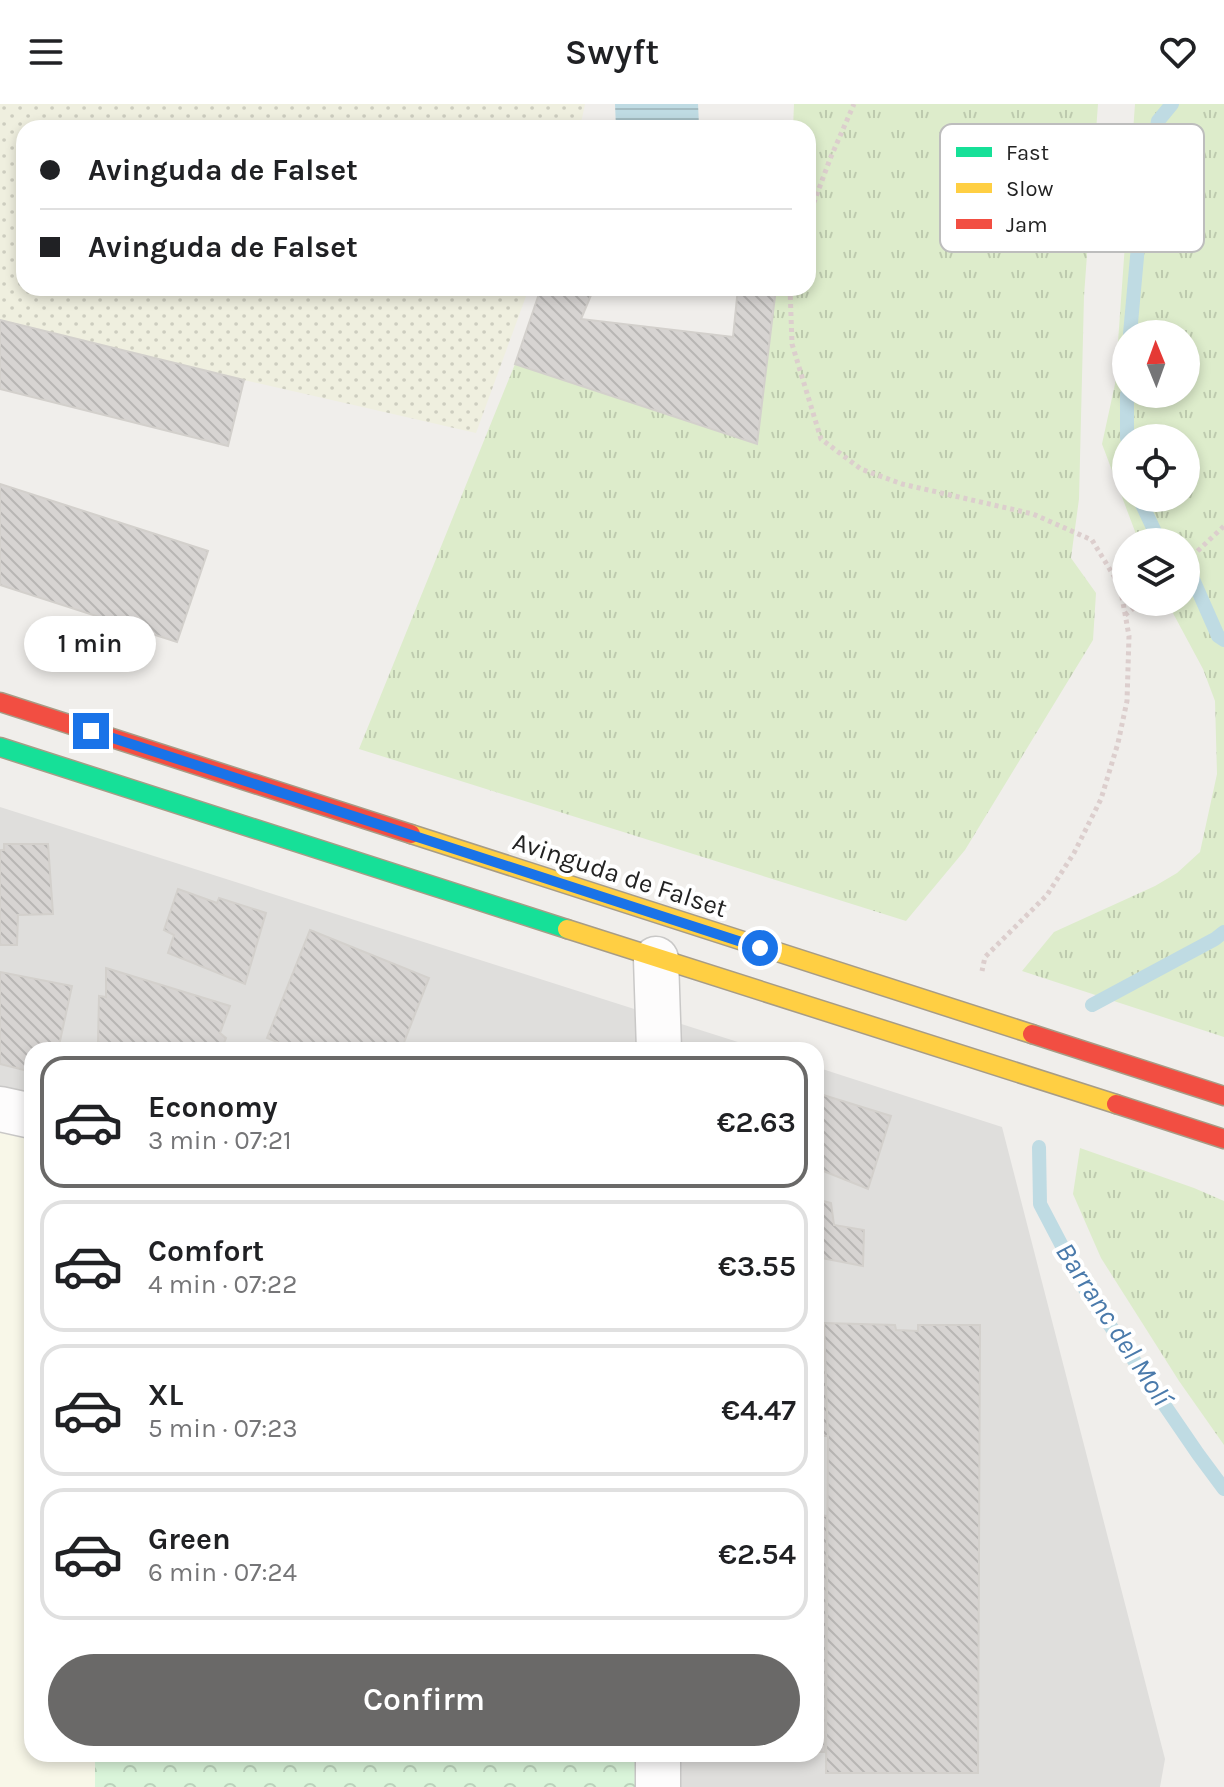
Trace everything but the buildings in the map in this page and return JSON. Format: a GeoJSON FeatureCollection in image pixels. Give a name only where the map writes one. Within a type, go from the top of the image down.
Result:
{"type":"FeatureCollection","features":[{"type":"Feature","properties":{"kind":"main road","name":"Avinguda de Falset"},"geometry":{"type":"LineString","coordinates":[[0,702],[1224,1096]]}},
{"type":"Feature","properties":{"kind":"main road"},"geometry":{"type":"LineString","coordinates":[[0,747],[1224,1139]]}},
{"type":"Feature","properties":{"kind":"street"},"geometry":{"type":"LineString","coordinates":[[656,959],[659,1042]]}},
{"type":"Feature","properties":{"kind":"street"},"geometry":{"type":"LineString","coordinates":[[0,1109],[24,1114]]}},
{"type":"Feature","properties":{"kind":"street"},"geometry":{"type":"LineString","coordinates":[[658,1762],[658,1787]]}},
{"type":"Feature","properties":{"kind":"path"},"geometry":{"type":"LineString","coordinates":[[816,197],[854,104]]}},
{"type":"Feature","properties":{"kind":"path"},"geometry":{"type":"LineString","coordinates":[[790,296],[792,344],[821,439],[861,469],[902,484],[1033,514],[1092,540],[1112,573]]}},
{"type":"Feature","properties":{"kind":"path"},"geometry":{"type":"LineString","coordinates":[[1200,549],[1224,526]]}},
{"type":"Feature","properties":{"kind":"path"},"geometry":{"type":"LineString","coordinates":[[973,1015],[985,957],[1047,895],[1074,853],[1101,799],[1127,701],[1129,636],[1125,616]]}},
{"type":"Feature","properties":{"kind":"shaded area"},"geometry":{"type":"Polygon","coordinates":[[[0,807],[738,1042],[24,1042],[24,1762],[824,1762],[824,1070],[1002,1127],[1165,1759],[1160,1787],[0,1787],[0,807]]]}},
{"type":"Feature","properties":{"kind":"shaded area"},"geometry":{"type":"Polygon","coordinates":[[[0,1109],[24,1114],[24,1762],[95,1762],[95,1787],[0,1787],[0,1109]]]}},
{"type":"Feature","properties":{"kind":"green space"},"geometry":{"type":"Polygon","coordinates":[[[0,104],[585,104],[582,120],[16,120],[16,296],[526,296],[476,433],[0,320],[0,104]]]}},
{"type":"Feature","properties":{"kind":"green space"},"geometry":{"type":"Polygon","coordinates":[[[794,104],[1098,104],[1097,124],[940,124],[940,252],[1087,252],[1079,499],[1071,558],[1096,593],[1093,640],[965,850],[906,921],[359,749],[515,364],[757,444],[775,296],[816,296],[816,120],[793,120],[794,104]]]}},
{"type":"Feature","properties":{"kind":"green space"},"geometry":{"type":"Polygon","coordinates":[[[1135,104],[1224,104],[1224,1037],[1022,971],[1054,932],[1155,886],[1177,873],[1200,852],[1217,774],[1215,701],[1203,669],[1175,616],[1200,616],[1200,528],[1134,528],[1128,512],[1200,512],[1200,424],[1112,424],[1112,470],[1102,444],[1112,398],[1112,408],[1200,408],[1200,320],[1120,320],[1124,252],[1204,252],[1204,124],[1134,124],[1135,104]]]}},
{"type":"Feature","properties":{"kind":"green space"},"geometry":{"type":"Polygon","coordinates":[[[1080,1148],[1224,1201],[1224,1445],[1179,1381],[1101,1258],[1073,1194],[1080,1148]]]}},
{"type":"Feature","properties":{"kind":"green space"},"geometry":{"type":"Polygon","coordinates":[[[95,1762],[658,1762],[658,1787],[95,1787],[95,1762]]]}},
{"type":"Feature","properties":{"kind":"water"},"geometry":{"type":"Polygon","coordinates":[[[615,104],[698,104],[699,120],[616,120],[615,104]]]}},
{"type":"Feature","properties":{"kind":"waterway","name":"Barranc del Molí"},"geometry":{"type":"LineString","coordinates":[[1158,124],[1172,104]]}},
{"type":"Feature","properties":{"kind":"waterway","name":"Barranc del Molí"},"geometry":{"type":"LineString","coordinates":[[1131,320],[1137,252]]}},
{"type":"Feature","properties":{"kind":"waterway","name":"Barranc del Molí"},"geometry":{"type":"LineString","coordinates":[[1127,408],[1127,424]]}},
{"type":"Feature","properties":{"kind":"waterway","name":"Barranc del Molí"},"geometry":{"type":"LineString","coordinates":[[1146,512],[1153,528]]}},
{"type":"Feature","properties":{"kind":"waterway","name":"Barranc del Molí"},"geometry":{"type":"LineString","coordinates":[[1200,595],[1218,636],[1224,640]]}},
{"type":"Feature","properties":{"kind":"waterway","name":"Barranc del Molí"},"geometry":{"type":"LineString","coordinates":[[1092,1005],[1224,932]]}},
{"type":"Feature","properties":{"kind":"waterway","name":"Barranc del Molí"},"geometry":{"type":"LineString","coordinates":[[1039,1147],[1040,1204],[1083,1286],[1224,1489]]}},
{"type":"Feature","properties":{"kind":"traffic: fast"},"geometry":{"type":"LineString","coordinates":[[0,747],[567,929]]}},
{"type":"Feature","properties":{"kind":"traffic: slow"},"geometry":{"type":"LineString","coordinates":[[411,834],[1032,1034]]}},
{"type":"Feature","properties":{"kind":"traffic: slow"},"geometry":{"type":"LineString","coordinates":[[567,929],[1116,1104]]}},
{"type":"Feature","properties":{"kind":"traffic: jam"},"geometry":{"type":"LineString","coordinates":[[0,702],[411,834]]}},
{"type":"Feature","properties":{"kind":"traffic: jam"},"geometry":{"type":"LineString","coordinates":[[1032,1034],[1224,1096]]}},
{"type":"Feature","properties":{"kind":"traffic: jam"},"geometry":{"type":"LineString","coordinates":[[1116,1104],[1224,1139]]}},
{"type":"Feature","properties":{"kind":"route"},"geometry":{"type":"LineString","coordinates":[[91,731],[760,948]]}}]}
